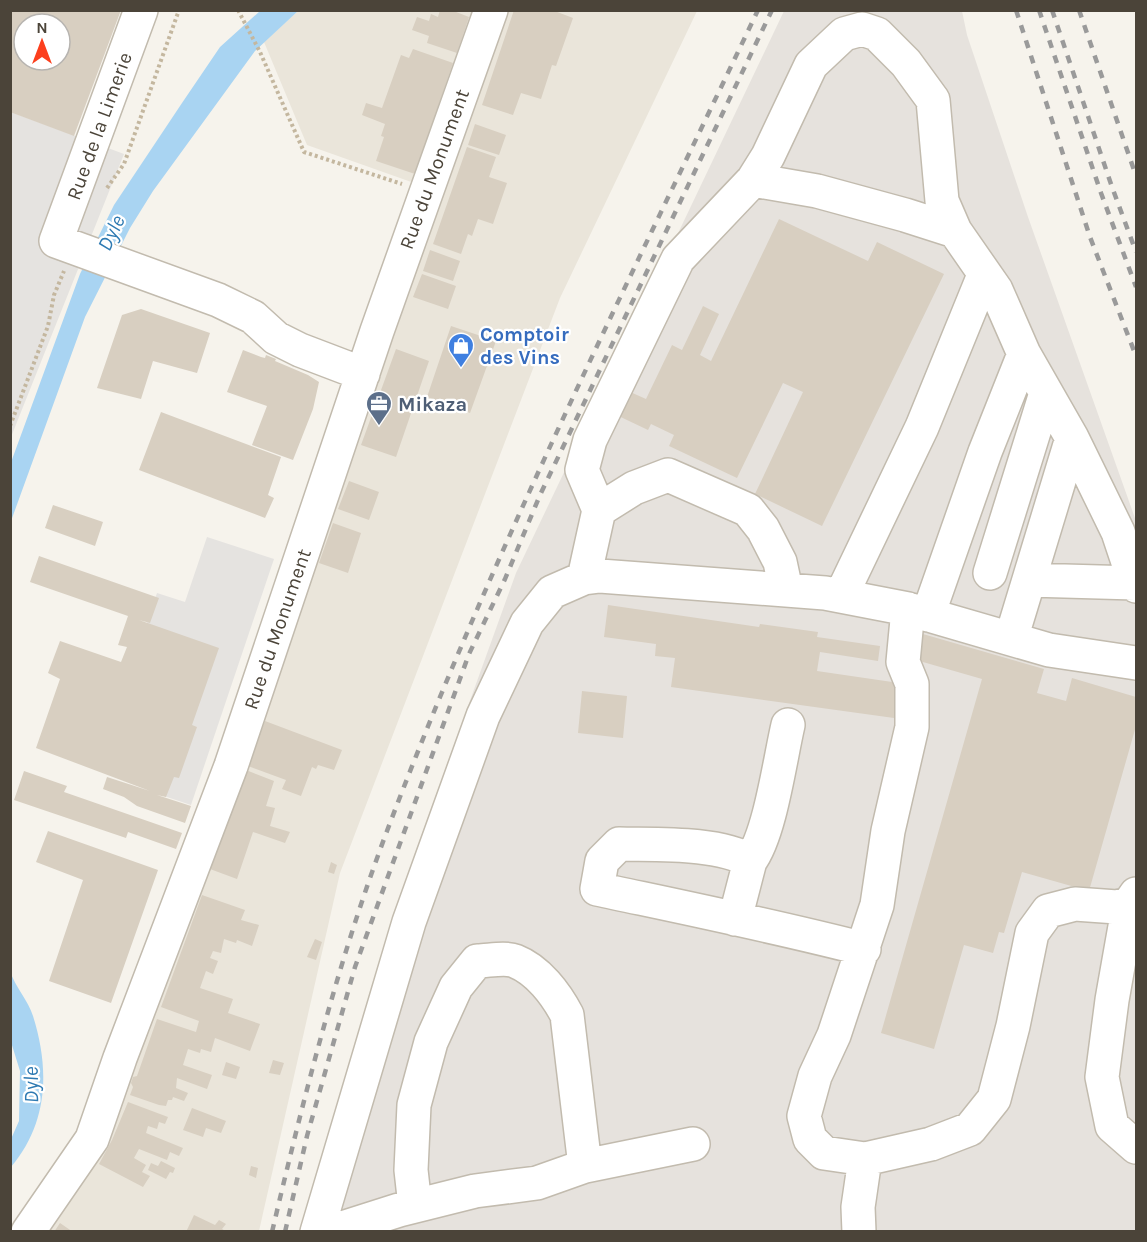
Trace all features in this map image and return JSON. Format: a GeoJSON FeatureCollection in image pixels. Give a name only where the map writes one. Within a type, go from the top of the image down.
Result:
{"type":"FeatureCollection","features":[{"type":"Feature","properties":{"kind":"street","name":"Rue de la Limerie"},"geometry":{"type":"LineString","coordinates":[[141,10],[64,245],[218,300],[253,316],[276,338],[300,350],[363,374]]}},
{"type":"Feature","properties":{"kind":"street","name":"Rue du Monument"},"geometry":{"type":"LineString","coordinates":[[28,1232],[92,1139],[114,1074],[231,766],[363,374],[491,10]]}},
{"type":"Feature","properties":{"kind":"street"},"geometry":{"type":"LineString","coordinates":[[584,578],[599,510],[582,470],[590,440],[678,259],[753,180],[768,156],[811,64],[844,34],[862,29],[877,34],[906,63],[933,100],[942,201],[955,231],[996,291],[1024,354],[1072,438],[1118,532],[1136,585],[1029,579]]}},
{"type":"Feature","properties":{"kind":"street"},"geometry":{"type":"LineString","coordinates":[[753,180],[817,190],[955,231]]}},
{"type":"Feature","properties":{"kind":"street"},"geometry":{"type":"LineString","coordinates":[[841,596],[922,427],[984,274]]}},
{"type":"Feature","properties":{"kind":"street"},"geometry":{"type":"LineString","coordinates":[[1024,354],[918,612],[903,662],[912,684],[912,727],[888,831],[877,905],[834,1035],[815,1076],[804,1116],[810,1139],[824,1153],[865,1160],[931,1144],[970,1129],[994,1099],[1013,1026],[1032,933],[1048,911],[1075,903],[1117,907],[1133,899]]}},
{"type":"Feature","properties":{"kind":"street"},"geometry":{"type":"LineString","coordinates":[[990,573],[1046,393]]}},
{"type":"Feature","properties":{"kind":"street"},"geometry":{"type":"LineString","coordinates":[[1011,639],[1072,438]]}},
{"type":"Feature","properties":{"kind":"street"},"geometry":{"type":"LineString","coordinates":[[599,510],[634,489],[668,475],[748,510],[763,529],[780,562],[786,590]]}},
{"type":"Feature","properties":{"kind":"street"},"geometry":{"type":"LineString","coordinates":[[317,1232],[409,922],[483,716],[526,623],[552,592],[584,578],[600,576],[841,596],[918,612],[1049,650],[1137,663]]}},
{"type":"Feature","properties":{"kind":"street"},"geometry":{"type":"LineString","coordinates":[[735,919],[750,861],[756,854],[767,823],[788,725]]}},
{"type":"Feature","properties":{"kind":"street"},"geometry":{"type":"LineString","coordinates":[[750,861],[738,854],[681,845],[620,844],[602,861],[597,889],[864,949]]}},
{"type":"Feature","properties":{"kind":"street"},"geometry":{"type":"LineString","coordinates":[[1133,899],[1112,1000],[1102,1077],[1113,1126],[1137,1147]]}},
{"type":"Feature","properties":{"kind":"street"},"geometry":{"type":"LineString","coordinates":[[415,1206],[411,1170],[414,1105],[431,1042],[456,987],[477,962],[513,960],[533,972],[558,997],[567,1015],[585,1166]]}},
{"type":"Feature","properties":{"kind":"street"},"geometry":{"type":"LineString","coordinates":[[330,1232],[415,1206],[475,1191],[537,1183],[585,1166],[693,1143]]}},
{"type":"Feature","properties":{"kind":"street"},"geometry":{"type":"LineString","coordinates":[[859,1232],[858,1207],[865,1160]]}},
{"type":"Feature","properties":{"kind":"path"},"geometry":{"type":"LineString","coordinates":[[240,12],[304,152],[426,191]]}},
{"type":"Feature","properties":{"kind":"shaded area"},"geometry":{"type":"Polygon","coordinates":[[[298,11],[697,11],[560,298],[340,873],[259,1231],[31,1232],[106,1120],[431,189],[307,145],[264,42],[298,11]]]}},
{"type":"Feature","properties":{"kind":"shaded area"},"geometry":{"type":"Polygon","coordinates":[[[784,11],[962,11],[967,35],[1028,217],[1136,521],[1136,1231],[327,1232],[367,1017],[415,853],[516,573],[784,11]]]}},
{"type":"Feature","properties":{"kind":"shaded area"},"geometry":{"type":"Polygon","coordinates":[[[11,112],[124,154],[11,437],[11,112]]]}},
{"type":"Feature","properties":{"kind":"shaded area"},"geometry":{"type":"Polygon","coordinates":[[[207,537],[274,559],[191,805],[164,796],[145,629],[157,593],[185,602],[207,537]]]}},
{"type":"Feature","properties":{"kind":"water","name":"Dyle"},"geometry":{"type":"Polygon","coordinates":[[[260,11],[298,11],[255,51],[153,191],[130,228],[85,317],[11,521],[10,465],[80,274],[114,205],[220,47],[260,11]]]}},
{"type":"Feature","properties":{"kind":"water","name":"Dyle"},"geometry":{"type":"Polygon","coordinates":[[[10,971],[33,1016],[42,1056],[43,1076],[39,1114],[23,1150],[11,1167],[11,1139],[19,1121],[20,1071],[11,1042],[10,971]]]}},
{"type":"Feature","properties":{"kind":"building"},"geometry":{"type":"Polygon","coordinates":[[[10,10],[121,10],[74,136],[10,112],[10,10]]]}},
{"type":"Feature","properties":{"kind":"building"},"geometry":{"type":"Polygon","coordinates":[[[440,10],[451,10],[469,17],[457,53],[427,43],[429,36],[412,30],[417,17],[429,21],[431,14],[438,17],[440,10]]]}},
{"type":"Feature","properties":{"kind":"building"},"geometry":{"type":"Polygon","coordinates":[[[514,10],[552,10],[573,18],[556,66],[552,65],[541,99],[521,93],[513,115],[482,105],[514,10]]]}},
{"type":"Feature","properties":{"kind":"building"},"geometry":{"type":"Polygon","coordinates":[[[413,49],[453,63],[415,174],[376,161],[384,137],[381,136],[385,124],[362,115],[366,103],[382,108],[401,55],[409,58],[413,49]]]}},
{"type":"Feature","properties":{"kind":"building"},"geometry":{"type":"Polygon","coordinates":[[[475,124],[506,135],[499,155],[468,145],[475,124]]]}},
{"type":"Feature","properties":{"kind":"building"},"geometry":{"type":"Polygon","coordinates":[[[467,147],[496,157],[489,177],[507,183],[493,224],[478,219],[472,236],[468,234],[461,254],[433,244],[467,147]]]}},
{"type":"Feature","properties":{"kind":"building"},"geometry":{"type":"Polygon","coordinates":[[[779,219],[868,261],[877,242],[944,274],[822,526],[755,494],[803,392],[783,383],[737,478],[669,446],[674,435],[651,424],[648,430],[608,411],[619,387],[646,399],[672,345],[682,350],[703,306],[719,314],[700,355],[711,361],[779,219]]]}},
{"type":"Feature","properties":{"kind":"building"},"geometry":{"type":"Polygon","coordinates":[[[430,250],[460,261],[453,281],[423,271],[430,250]]]}},
{"type":"Feature","properties":{"kind":"building"},"geometry":{"type":"Polygon","coordinates":[[[422,274],[456,286],[448,309],[413,297],[422,274]]]}},
{"type":"Feature","properties":{"kind":"building"},"geometry":{"type":"Polygon","coordinates":[[[141,309],[210,333],[197,373],[153,361],[141,399],[97,388],[122,315],[141,309]]]}},
{"type":"Feature","properties":{"kind":"building","name":"Comptoir des Vins"},"geometry":{"type":"Polygon","coordinates":[[[451,326],[496,341],[470,413],[427,397],[451,326]]]}},
{"type":"Feature","properties":{"kind":"building"},"geometry":{"type":"Polygon","coordinates":[[[396,349],[429,361],[396,457],[361,445],[396,349]]]}},
{"type":"Feature","properties":{"kind":"building"},"geometry":{"type":"Polygon","coordinates":[[[243,350],[261,357],[265,358],[266,355],[276,359],[275,361],[319,382],[313,409],[293,460],[252,445],[267,406],[227,392],[243,350]]]}},
{"type":"Feature","properties":{"kind":"building"},"geometry":{"type":"Polygon","coordinates":[[[161,412],[281,457],[268,495],[274,498],[265,518],[139,470],[161,412]]]}},
{"type":"Feature","properties":{"kind":"building"},"geometry":{"type":"Polygon","coordinates":[[[349,481],[379,492],[369,520],[338,509],[349,481]]]}},
{"type":"Feature","properties":{"kind":"building"},"geometry":{"type":"Polygon","coordinates":[[[53,505],[103,522],[95,546],[45,528],[53,505]]]}},
{"type":"Feature","properties":{"kind":"building"},"geometry":{"type":"Polygon","coordinates":[[[333,523],[361,533],[348,573],[319,563],[333,523]]]}},
{"type":"Feature","properties":{"kind":"building"},"geometry":{"type":"Polygon","coordinates":[[[39,556],[159,598],[150,623],[139,620],[219,648],[192,725],[197,727],[179,778],[174,777],[166,797],[157,795],[191,806],[185,823],[137,806],[124,797],[103,789],[107,777],[150,791],[36,748],[60,679],[48,673],[60,641],[121,662],[127,647],[118,645],[128,616],[30,582],[39,556]]]}},
{"type":"Feature","properties":{"kind":"building"},"geometry":{"type":"Polygon","coordinates":[[[608,605],[759,627],[760,624],[818,632],[817,637],[880,646],[878,661],[820,652],[817,671],[899,683],[894,718],[671,687],[675,658],[655,656],[656,644],[604,637],[608,605]]]}},
{"type":"Feature","properties":{"kind":"building"},"geometry":{"type":"Polygon","coordinates":[[[916,632],[1044,669],[1037,693],[1066,701],[1072,678],[1136,697],[1136,726],[1089,891],[1022,872],[1004,933],[999,932],[993,953],[964,945],[934,1049],[881,1033],[982,679],[909,658],[916,632]]]}},
{"type":"Feature","properties":{"kind":"building"},"geometry":{"type":"Polygon","coordinates":[[[582,691],[627,696],[623,738],[578,733],[582,691]]]}},
{"type":"Feature","properties":{"kind":"building"},"geometry":{"type":"Polygon","coordinates":[[[265,721],[342,750],[334,770],[318,765],[316,769],[312,767],[301,796],[282,789],[286,780],[248,766],[265,721]]]}},
{"type":"Feature","properties":{"kind":"building"},"geometry":{"type":"Polygon","coordinates":[[[246,770],[274,781],[266,806],[275,808],[270,826],[290,832],[285,843],[253,832],[237,879],[210,869],[246,770]]]}},
{"type":"Feature","properties":{"kind":"building"},"geometry":{"type":"Polygon","coordinates":[[[24,771],[67,786],[64,792],[182,833],[176,849],[128,832],[126,838],[14,800],[24,771]]]}},
{"type":"Feature","properties":{"kind":"building"},"geometry":{"type":"Polygon","coordinates":[[[48,831],[158,870],[111,1003],[49,981],[83,880],[36,862],[48,831]]]}},
{"type":"Feature","properties":{"kind":"building"},"geometry":{"type":"Polygon","coordinates":[[[331,862],[337,865],[334,874],[328,872],[331,862]]]}},
{"type":"Feature","properties":{"kind":"building"},"geometry":{"type":"Polygon","coordinates":[[[202,895],[245,910],[241,920],[259,925],[252,946],[237,940],[236,943],[224,939],[221,953],[213,951],[210,958],[218,961],[213,974],[206,971],[200,988],[233,999],[228,1013],[260,1024],[250,1051],[215,1038],[211,1052],[201,1049],[200,1053],[188,1049],[183,1065],[212,1075],[207,1089],[177,1078],[176,1088],[188,1093],[184,1101],[173,1097],[172,1100],[168,1100],[166,1106],[159,1105],[130,1095],[133,1087],[131,1083],[133,1077],[137,1076],[157,1019],[196,1032],[199,1021],[161,1007],[202,895]]]}},
{"type":"Feature","properties":{"kind":"building"},"geometry":{"type":"Polygon","coordinates":[[[315,939],[322,942],[316,960],[307,957],[315,939]]]}},
{"type":"Feature","properties":{"kind":"building"},"geometry":{"type":"Polygon","coordinates":[[[273,1060],[284,1063],[280,1075],[269,1073],[273,1060]]]}},
{"type":"Feature","properties":{"kind":"building"},"geometry":{"type":"Polygon","coordinates":[[[226,1062],[240,1067],[236,1079],[222,1075],[226,1062]]]}},
{"type":"Feature","properties":{"kind":"building"},"geometry":{"type":"Polygon","coordinates":[[[128,1102],[168,1117],[165,1124],[159,1122],[157,1129],[148,1126],[146,1133],[183,1148],[179,1156],[170,1152],[167,1160],[139,1149],[134,1158],[146,1165],[142,1172],[150,1176],[143,1187],[99,1164],[128,1102]]]}},
{"type":"Feature","properties":{"kind":"building"},"geometry":{"type":"Polygon","coordinates":[[[192,1108],[226,1121],[221,1133],[206,1128],[203,1137],[183,1130],[192,1108]]]}},
{"type":"Feature","properties":{"kind":"building"},"geometry":{"type":"Polygon","coordinates":[[[161,1161],[175,1168],[166,1179],[148,1170],[151,1163],[158,1166],[161,1161]]]}},
{"type":"Feature","properties":{"kind":"building"},"geometry":{"type":"Polygon","coordinates":[[[251,1166],[258,1168],[256,1178],[249,1175],[251,1166]]]}},
{"type":"Feature","properties":{"kind":"building"},"geometry":{"type":"Polygon","coordinates":[[[194,1215],[215,1225],[219,1220],[226,1224],[222,1229],[227,1232],[186,1232],[194,1215]]]}},
{"type":"Feature","properties":{"kind":"building"},"geometry":{"type":"Polygon","coordinates":[[[60,1223],[73,1232],[54,1232],[60,1223]]]}},
{"type":"Feature","properties":{"kind":"railway"},"geometry":{"type":"LineString","coordinates":[[272,1232],[310,1080],[353,929],[387,831],[428,726],[517,519],[564,417],[758,10]]}},
{"type":"Feature","properties":{"kind":"railway"},"geometry":{"type":"LineString","coordinates":[[285,1232],[307,1136],[355,967],[469,654],[505,579],[540,495],[772,10]]}},
{"type":"Feature","properties":{"kind":"railway"},"geometry":{"type":"LineString","coordinates":[[1016,10],[1090,237],[1136,356]]}},
{"type":"Feature","properties":{"kind":"railway"},"geometry":{"type":"LineString","coordinates":[[1039,10],[1101,193],[1136,287]]}},
{"type":"Feature","properties":{"kind":"railway"},"geometry":{"type":"LineString","coordinates":[[1052,10],[1136,252]]}},
{"type":"Feature","properties":{"kind":"railway"},"geometry":{"type":"LineString","coordinates":[[1079,10],[1136,176]]}},
{"type":"Feature","properties":{"kind":"place","name":"Comptoir des Vins"},"geometry":{"type":"Point","coordinates":[461,369]}},
{"type":"Feature","properties":{"kind":"place","name":"Mikaza"},"geometry":{"type":"Point","coordinates":[379,427]}}]}
